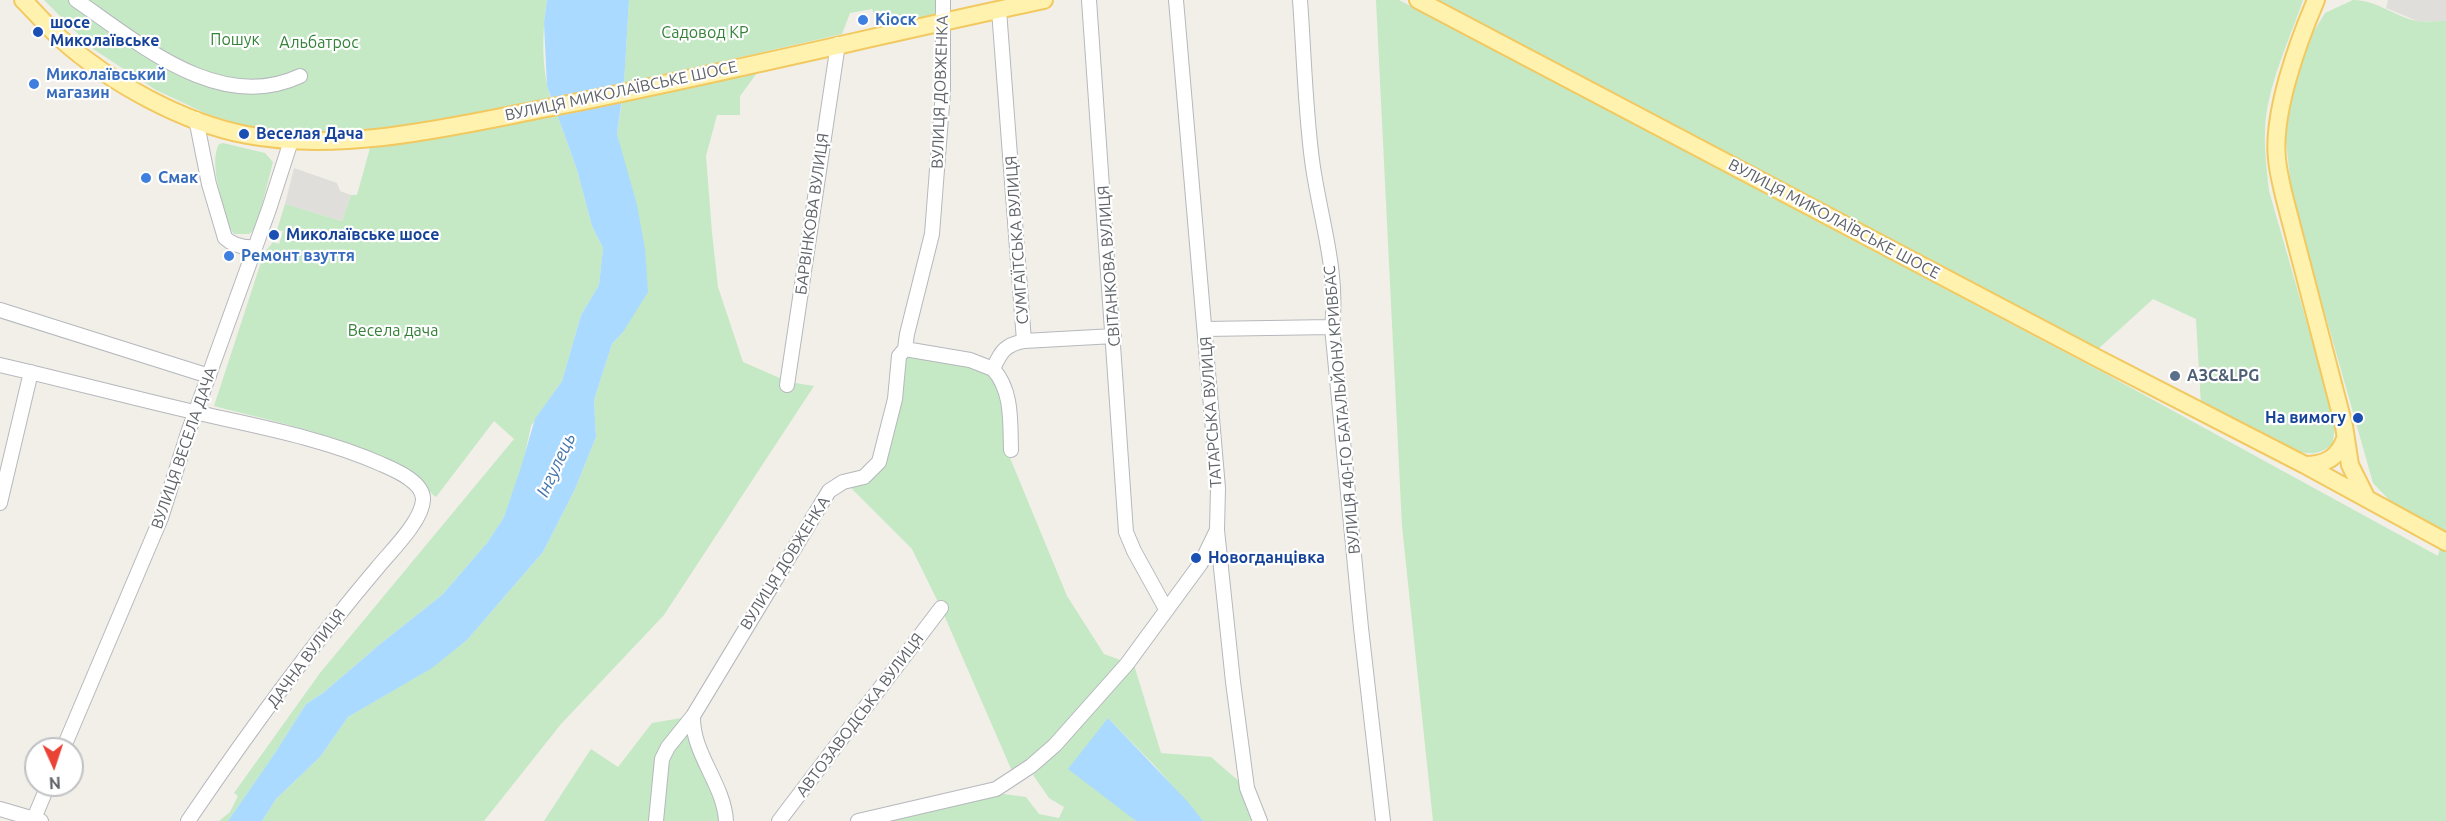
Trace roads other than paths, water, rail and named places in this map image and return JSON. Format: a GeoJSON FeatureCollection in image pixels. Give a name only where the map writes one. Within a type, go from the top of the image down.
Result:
{"type":"FeatureCollection","features":[{"type":"Feature","properties":{"kind":"main road","name":"ВУЛИЦЯ МИКОЛАЇВСЬКЕ ШОСЕ"},"geometry":{"type":"LineString","coordinates":[[23,0],[60,38],[82,56],[146,98],[196,119],[244,134],[291,141],[373,138],[520,113],[665,84],[1044,0]]}},
{"type":"Feature","properties":{"kind":"main road","name":"ВУЛИЦЯ МИКОЛАЇВСЬКЕ ШОСЕ"},"geometry":{"type":"LineString","coordinates":[[1418,0],[2305,465],[2446,542]]}},
{"type":"Feature","properties":{"kind":"main road"},"geometry":{"type":"LineString","coordinates":[[2316,0],[2285,89],[2277,132],[2276,157],[2353,472],[2367,499]]}},
{"type":"Feature","properties":{"kind":"main road"},"geometry":{"type":"LineString","coordinates":[[2305,465],[2330,461],[2342,448],[2345,439]]}},
{"type":"Feature","properties":{"kind":"street"},"geometry":{"type":"LineString","coordinates":[[76,0],[141,46],[206,79],[235,87],[261,88],[283,84],[300,76]]}},
{"type":"Feature","properties":{"kind":"street","name":"ВУЛИЦЯ ДОВЖЕНКА"},"geometry":{"type":"LineString","coordinates":[[656,821],[662,759],[668,747],[693,716],[829,491],[843,482],[864,477],[879,462],[895,399],[899,356],[905,349],[906,334],[932,234],[943,92],[944,0]]}},
{"type":"Feature","properties":{"kind":"street","name":"СВІТАНКОВА ВУЛИЦЯ"},"geometry":{"type":"LineString","coordinates":[[1089,0],[1126,532],[1166,609]]}},
{"type":"Feature","properties":{"kind":"street","name":"ТАТАРСЬКА ВУЛИЦЯ"},"geometry":{"type":"LineString","coordinates":[[1176,0],[1218,488],[1217,530],[1247,788],[1260,821]]}},
{"type":"Feature","properties":{"kind":"street","name":"ВУЛИЦЯ 40-ГО БАТАЛЬЙОНУ КРИВБАС"},"geometry":{"type":"LineString","coordinates":[[1300,0],[1312,160],[1327,236],[1335,308],[1332,327],[1361,628],[1383,821]]}},
{"type":"Feature","properties":{"kind":"street","name":"СУМГАЇТСЬКА ВУЛИЦЯ"},"geometry":{"type":"LineString","coordinates":[[993,369],[999,356],[1010,344],[1024,341],[999,10]]}},
{"type":"Feature","properties":{"kind":"street","name":"БАРВІНКОВА ВУЛИЦЯ"},"geometry":{"type":"LineString","coordinates":[[787,385],[838,44]]}},
{"type":"Feature","properties":{"kind":"street"},"geometry":{"type":"LineString","coordinates":[[196,119],[209,184],[225,238],[230,243],[240,246],[255,247]]}},
{"type":"Feature","properties":{"kind":"street","name":"ВУЛИЦЯ ВЕСЕЛА ДАЧА"},"geometry":{"type":"LineString","coordinates":[[68,737],[161,518],[291,141]]}},
{"type":"Feature","properties":{"kind":"street"},"geometry":{"type":"LineString","coordinates":[[0,310],[209,376]]}},
{"type":"Feature","properties":{"kind":"street"},"geometry":{"type":"LineString","coordinates":[[1205,329],[1332,327]]}},
{"type":"Feature","properties":{"kind":"street"},"geometry":{"type":"LineString","coordinates":[[1024,341],[1114,336]]}},
{"type":"Feature","properties":{"kind":"street"},"geometry":{"type":"LineString","coordinates":[[905,349],[970,360],[993,369],[1005,386],[1010,415],[1011,450]]}},
{"type":"Feature","properties":{"kind":"street"},"geometry":{"type":"LineString","coordinates":[[0,365],[196,412]]}},
{"type":"Feature","properties":{"kind":"street"},"geometry":{"type":"LineString","coordinates":[[0,503],[3,478],[32,372]]}},
{"type":"Feature","properties":{"kind":"street","name":"ДАЧНА ВУЛИЦЯ"},"geometry":{"type":"LineString","coordinates":[[188,821],[223,768],[339,614],[399,543],[418,516],[423,496],[420,488],[412,480],[381,464],[298,437],[196,412]]}},
{"type":"Feature","properties":{"kind":"street"},"geometry":{"type":"LineString","coordinates":[[858,821],[996,789],[1031,766],[1055,745],[1127,664],[1201,563],[1217,530]]}},
{"type":"Feature","properties":{"kind":"street","name":"АВТОЗАВОДСЬКА ВУЛИЦЯ"},"geometry":{"type":"LineString","coordinates":[[779,821],[941,608]]}},
{"type":"Feature","properties":{"kind":"street"},"geometry":{"type":"LineString","coordinates":[[693,716],[693,728],[698,746],[725,807],[726,821]]}},
{"type":"Feature","properties":{"kind":"street"},"geometry":{"type":"LineString","coordinates":[[0,809],[36,820],[44,797]]}},
{"type":"Feature","properties":{"kind":"water","name":"Інгулець"},"geometry":{"type":"Polygon","coordinates":[[[547,0],[629,0],[624,84],[617,134],[637,205],[645,249],[648,292],[623,332],[612,344],[594,400],[596,437],[575,489],[543,552],[467,640],[432,668],[348,717],[320,757],[276,799],[262,821],[228,821],[306,704],[323,693],[442,595],[487,543],[504,517],[535,419],[562,381],[581,315],[599,285],[603,248],[592,226],[577,170],[547,86],[544,23],[547,0]]]}},
{"type":"Feature","properties":{"kind":"water"},"geometry":{"type":"Polygon","coordinates":[[[1108,718],[1188,802],[1203,821],[1136,821],[1068,769],[1108,718]]]}},
{"type":"Feature","properties":{"kind":"place","name":"Кіоск"},"geometry":{"type":"Point","coordinates":[863,20]}},
{"type":"Feature","properties":{"kind":"place","name":"шосе Миколаївське"},"geometry":{"type":"Point","coordinates":[38,32]}},
{"type":"Feature","properties":{"kind":"place","name":"Миколаївський магазин"},"geometry":{"type":"Point","coordinates":[34,84]}},
{"type":"Feature","properties":{"kind":"place","name":"Веселая Дача"},"geometry":{"type":"Point","coordinates":[244,134]}},
{"type":"Feature","properties":{"kind":"place","name":"Смак"},"geometry":{"type":"Point","coordinates":[146,178]}},
{"type":"Feature","properties":{"kind":"place","name":"Миколаївське шосе"},"geometry":{"type":"Point","coordinates":[274,235]}},
{"type":"Feature","properties":{"kind":"place","name":"Ремонт взуття"},"geometry":{"type":"Point","coordinates":[229,256]}},
{"type":"Feature","properties":{"kind":"place","name":"АЗС&LPG"},"geometry":{"type":"Point","coordinates":[2175,376]}},
{"type":"Feature","properties":{"kind":"place","name":"На вимогу"},"geometry":{"type":"Point","coordinates":[2358,418]}},
{"type":"Feature","properties":{"kind":"place","name":"Новогданцівка"},"geometry":{"type":"Point","coordinates":[1196,558]}},
{"type":"Feature","properties":{"kind":"park label","name":"Садовод КР"},"geometry":{"type":"Point","coordinates":[705,33]}},
{"type":"Feature","properties":{"kind":"park label","name":"Пошук"},"geometry":{"type":"Point","coordinates":[235,40]}},
{"type":"Feature","properties":{"kind":"park label","name":"Альбатрос"},"geometry":{"type":"Point","coordinates":[319,43]}},
{"type":"Feature","properties":{"kind":"park label","name":"Весела дача"},"geometry":{"type":"Point","coordinates":[393,331]}}]}
